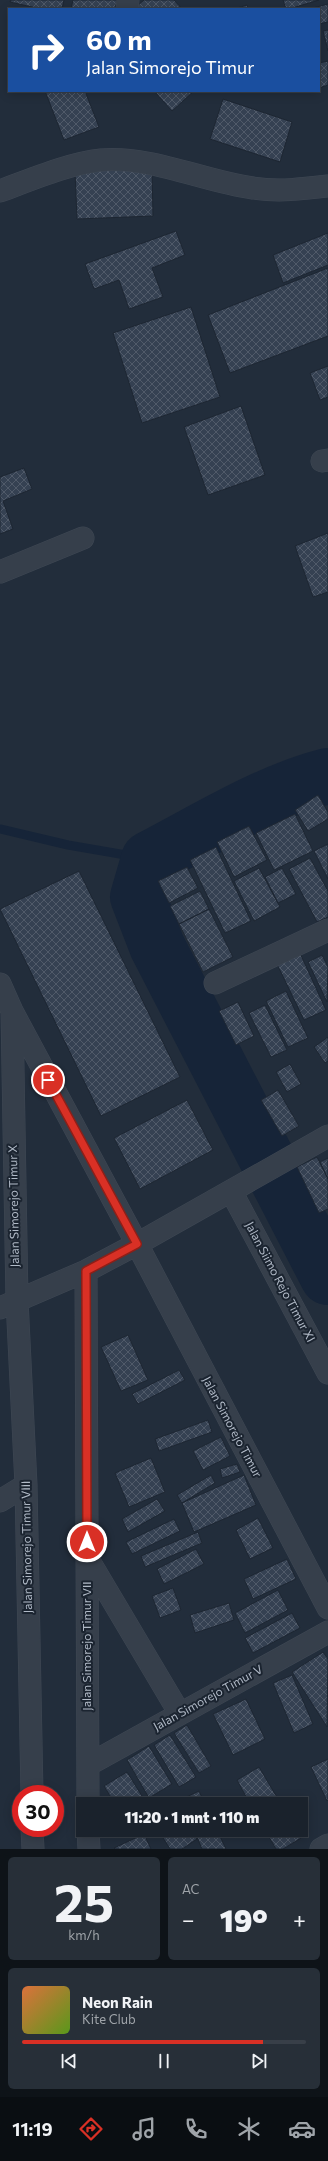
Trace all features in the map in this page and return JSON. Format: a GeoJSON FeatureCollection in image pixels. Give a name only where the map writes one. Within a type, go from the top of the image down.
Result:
{"type":"FeatureCollection","features":[{"type":"Feature","properties":{"kind":"street"},"geometry":{"type":"LineString","coordinates":[[0,191],[51,172],[101,160],[141,162],[252,188],[297,190],[328,186]]}},
{"type":"Feature","properties":{"kind":"street"},"geometry":{"type":"LineString","coordinates":[[0,572],[83,538]]}},
{"type":"Feature","properties":{"kind":"street"},"geometry":{"type":"LineString","coordinates":[[215,983],[328,930]]}},
{"type":"Feature","properties":{"kind":"street","name":"Jalan Simorejo Timur"},"geometry":{"type":"LineString","coordinates":[[0,984],[12,1011],[137,1244],[328,1608]]}},
{"type":"Feature","properties":{"kind":"street","name":"Jalan Simorejo Timur X"},"geometry":{"type":"LineString","coordinates":[[8,1304],[6,1116],[12,1011]]}},
{"type":"Feature","properties":{"kind":"street"},"geometry":{"type":"LineString","coordinates":[[8,1304],[86,1271],[137,1244],[328,1136]]}},
{"type":"Feature","properties":{"kind":"street","name":"Jalan Siimo Rejo Timur XI"},"geometry":{"type":"LineString","coordinates":[[231,1191],[328,1373]]}},
{"type":"Feature","properties":{"kind":"street","name":"Jalan Simorejo Timur VII"},"geometry":{"type":"LineString","coordinates":[[86,1271],[88,1797]]}},
{"type":"Feature","properties":{"kind":"street","name":"Jalan Simorejo Timur VIII"},"geometry":{"type":"LineString","coordinates":[[8,1304],[26,1486],[32,1785]]}},
{"type":"Feature","properties":{"kind":"street"},"geometry":{"type":"LineString","coordinates":[[0,1501],[26,1486]]}},
{"type":"Feature","properties":{"kind":"street"},"geometry":{"type":"LineString","coordinates":[[87,1558],[180,1714]]}},
{"type":"Feature","properties":{"kind":"street","name":"Jalan Simorejo Timur V"},"geometry":{"type":"LineString","coordinates":[[88,1765],[328,1632]]}},
{"type":"Feature","properties":{"kind":"street"},"geometry":{"type":"LineString","coordinates":[[32,1837],[33,1849]]}},
{"type":"Feature","properties":{"kind":"street"},"geometry":{"type":"LineString","coordinates":[[88,1837],[89,1849]]}},
{"type":"Feature","properties":{"kind":"street"},"geometry":{"type":"LineString","coordinates":[[321,1849],[328,1845]]}},
{"type":"Feature","properties":{"kind":"building"},"geometry":{"type":"Polygon","coordinates":[[[11,0],[64,0],[62,8],[37,8],[10,2],[11,0]]]}},
{"type":"Feature","properties":{"kind":"building"},"geometry":{"type":"Polygon","coordinates":[[[73,0],[117,0],[115,8],[71,8],[73,0]]]}},
{"type":"Feature","properties":{"kind":"building"},"geometry":{"type":"Polygon","coordinates":[[[144,0],[174,0],[181,8],[135,8],[144,0]]]}},
{"type":"Feature","properties":{"kind":"building"},"geometry":{"type":"Polygon","coordinates":[[[283,0],[319,0],[292,8],[286,8],[283,0]]]}},
{"type":"Feature","properties":{"kind":"building"},"geometry":{"type":"Polygon","coordinates":[[[328,4],[328,22],[320,24],[320,8],[313,8],[328,4]]]}},
{"type":"Feature","properties":{"kind":"building"},"geometry":{"type":"Polygon","coordinates":[[[247,5],[248,8],[237,8],[247,5]]]}},
{"type":"Feature","properties":{"kind":"building"},"geometry":{"type":"Polygon","coordinates":[[[328,30],[328,51],[323,31],[328,30]]]}},
{"type":"Feature","properties":{"kind":"building"},"geometry":{"type":"Polygon","coordinates":[[[328,61],[328,85],[320,88],[320,63],[328,61]]]}},
{"type":"Feature","properties":{"kind":"building"},"geometry":{"type":"Polygon","coordinates":[[[45,92],[85,92],[99,127],[64,140],[45,92]]]}},
{"type":"Feature","properties":{"kind":"building"},"geometry":{"type":"Polygon","coordinates":[[[155,92],[193,92],[172,111],[155,92]]]}},
{"type":"Feature","properties":{"kind":"building"},"geometry":{"type":"Polygon","coordinates":[[[223,99],[292,122],[280,162],[210,139],[223,99]]]}},
{"type":"Feature","properties":{"kind":"building"},"geometry":{"type":"Polygon","coordinates":[[[152,168],[153,216],[77,219],[75,171],[152,168]]]}},
{"type":"Feature","properties":{"kind":"building"},"geometry":{"type":"Polygon","coordinates":[[[176,231],[185,255],[152,268],[163,297],[129,309],[119,280],[94,289],[85,264],[176,231]]]}},
{"type":"Feature","properties":{"kind":"building"},"geometry":{"type":"Polygon","coordinates":[[[328,233],[328,265],[283,283],[273,255],[328,233]]]}},
{"type":"Feature","properties":{"kind":"building"},"geometry":{"type":"Polygon","coordinates":[[[328,268],[328,336],[230,373],[208,315],[328,268]]]}},
{"type":"Feature","properties":{"kind":"building"},"geometry":{"type":"Polygon","coordinates":[[[191,307],[220,397],[142,423],[113,333],[191,307]]]}},
{"type":"Feature","properties":{"kind":"building"},"geometry":{"type":"Polygon","coordinates":[[[328,366],[328,397],[320,400],[310,373],[328,366]]]}},
{"type":"Feature","properties":{"kind":"building"},"geometry":{"type":"Polygon","coordinates":[[[241,406],[265,475],[208,495],[184,427],[241,406]]]}},
{"type":"Feature","properties":{"kind":"building"},"geometry":{"type":"Polygon","coordinates":[[[24,468],[32,489],[3,501],[13,529],[0,534],[0,477],[24,468]]]}},
{"type":"Feature","properties":{"kind":"building"},"geometry":{"type":"Polygon","coordinates":[[[328,533],[328,592],[313,597],[295,546],[328,533]]]}},
{"type":"Feature","properties":{"kind":"building"},"geometry":{"type":"Polygon","coordinates":[[[318,795],[328,812],[328,819],[308,831],[295,810],[318,795]]]}},
{"type":"Feature","properties":{"kind":"building"},"geometry":{"type":"Polygon","coordinates":[[[295,814],[313,851],[274,870],[256,833],[295,814]]]}},
{"type":"Feature","properties":{"kind":"building"},"geometry":{"type":"Polygon","coordinates":[[[249,826],[267,860],[234,877],[217,842],[249,826]]]}},
{"type":"Feature","properties":{"kind":"building"},"geometry":{"type":"Polygon","coordinates":[[[328,844],[328,879],[314,851],[328,844]]]}},
{"type":"Feature","properties":{"kind":"building"},"geometry":{"type":"Polygon","coordinates":[[[216,847],[251,921],[225,933],[190,860],[216,847]]]}},
{"type":"Feature","properties":{"kind":"building"},"geometry":{"type":"Polygon","coordinates":[[[310,858],[328,891],[328,917],[317,922],[289,869],[310,858]]]}},
{"type":"Feature","properties":{"kind":"building"},"geometry":{"type":"Polygon","coordinates":[[[187,867],[198,888],[169,903],[158,881],[187,867]]]}},
{"type":"Feature","properties":{"kind":"building"},"geometry":{"type":"Polygon","coordinates":[[[259,868],[280,907],[254,921],[234,881],[259,868]]]}},
{"type":"Feature","properties":{"kind":"building"},"geometry":{"type":"Polygon","coordinates":[[[282,868],[296,894],[278,903],[265,877],[282,868]]]}},
{"type":"Feature","properties":{"kind":"building"},"geometry":{"type":"Polygon","coordinates":[[[79,871],[180,1077],[101,1116],[0,909],[79,871]]]}},
{"type":"Feature","properties":{"kind":"building"},"geometry":{"type":"Polygon","coordinates":[[[200,891],[209,909],[179,924],[170,906],[200,891]]]}},
{"type":"Feature","properties":{"kind":"building"},"geometry":{"type":"Polygon","coordinates":[[[209,909],[233,957],[203,972],[179,924],[209,909]]]}},
{"type":"Feature","properties":{"kind":"building"},"geometry":{"type":"Polygon","coordinates":[[[299,951],[326,1010],[304,1020],[276,962],[299,951]]]}},
{"type":"Feature","properties":{"kind":"building"},"geometry":{"type":"Polygon","coordinates":[[[322,955],[328,967],[327,1002],[308,962],[322,955]]]}},
{"type":"Feature","properties":{"kind":"building"},"geometry":{"type":"Polygon","coordinates":[[[286,991],[308,1038],[288,1047],[266,1001],[286,991]]]}},
{"type":"Feature","properties":{"kind":"building"},"geometry":{"type":"Polygon","coordinates":[[[238,1002],[254,1036],[236,1045],[219,1011],[238,1002]]]}},
{"type":"Feature","properties":{"kind":"building"},"geometry":{"type":"Polygon","coordinates":[[[265,1005],[287,1050],[271,1057],[249,1013],[265,1005]]]}},
{"type":"Feature","properties":{"kind":"building"},"geometry":{"type":"Polygon","coordinates":[[[328,1037],[328,1061],[325,1063],[314,1047],[328,1037]]]}},
{"type":"Feature","properties":{"kind":"building"},"geometry":{"type":"Polygon","coordinates":[[[290,1064],[301,1084],[287,1092],[276,1072],[290,1064]]]}},
{"type":"Feature","properties":{"kind":"building"},"geometry":{"type":"Polygon","coordinates":[[[278,1090],[299,1126],[282,1136],[261,1100],[278,1090]]]}},
{"type":"Feature","properties":{"kind":"building"},"geometry":{"type":"Polygon","coordinates":[[[187,1100],[213,1150],[140,1189],[114,1138],[187,1100]]]}},
{"type":"Feature","properties":{"kind":"building"},"geometry":{"type":"Polygon","coordinates":[[[317,1157],[328,1179],[328,1209],[319,1213],[297,1167],[317,1157]]]}},
{"type":"Feature","properties":{"kind":"building"},"geometry":{"type":"Polygon","coordinates":[[[328,1158],[328,1179],[320,1162],[328,1158]]]}},
{"type":"Feature","properties":{"kind":"building"},"geometry":{"type":"Polygon","coordinates":[[[128,1335],[148,1380],[121,1391],[101,1347],[128,1335]]]}},
{"type":"Feature","properties":{"kind":"building"},"geometry":{"type":"Polygon","coordinates":[[[179,1370],[185,1380],[138,1404],[132,1394],[179,1370]]]}},
{"type":"Feature","properties":{"kind":"building"},"geometry":{"type":"Polygon","coordinates":[[[208,1420],[212,1432],[159,1451],[155,1439],[208,1420]]]}},
{"type":"Feature","properties":{"kind":"building"},"geometry":{"type":"Polygon","coordinates":[[[221,1437],[230,1456],[203,1470],[193,1451],[221,1437]]]}},
{"type":"Feature","properties":{"kind":"building"},"geometry":{"type":"Polygon","coordinates":[[[151,1458],[165,1492],[129,1507],[115,1473],[151,1458]]]}},
{"type":"Feature","properties":{"kind":"building"},"geometry":{"type":"Polygon","coordinates":[[[237,1464],[240,1472],[222,1478],[220,1469],[237,1464]]]}},
{"type":"Feature","properties":{"kind":"building"},"geometry":{"type":"Polygon","coordinates":[[[211,1475],[215,1483],[182,1503],[177,1495],[211,1475]]]}},
{"type":"Feature","properties":{"kind":"building"},"geometry":{"type":"Polygon","coordinates":[[[244,1475],[256,1505],[194,1532],[182,1503],[244,1475]]]}},
{"type":"Feature","properties":{"kind":"building"},"geometry":{"type":"Polygon","coordinates":[[[157,1499],[165,1511],[128,1532],[122,1519],[157,1499]]]}},
{"type":"Feature","properties":{"kind":"building"},"geometry":{"type":"Polygon","coordinates":[[[258,1518],[273,1548],[250,1559],[236,1530],[258,1518]]]}},
{"type":"Feature","properties":{"kind":"building"},"geometry":{"type":"Polygon","coordinates":[[[174,1519],[180,1531],[132,1554],[126,1542],[174,1519]]]}},
{"type":"Feature","properties":{"kind":"building"},"geometry":{"type":"Polygon","coordinates":[[[198,1532],[202,1543],[145,1567],[141,1556],[198,1532]]]}},
{"type":"Feature","properties":{"kind":"building"},"geometry":{"type":"Polygon","coordinates":[[[196,1549],[204,1564],[164,1584],[157,1569],[196,1549]]]}},
{"type":"Feature","properties":{"kind":"building"},"geometry":{"type":"Polygon","coordinates":[[[287,1559],[296,1579],[253,1599],[244,1579],[287,1559]]]}},
{"type":"Feature","properties":{"kind":"building"},"geometry":{"type":"Polygon","coordinates":[[[173,1588],[181,1610],[160,1618],[152,1596],[173,1588]]]}},
{"type":"Feature","properties":{"kind":"building"},"geometry":{"type":"Polygon","coordinates":[[[278,1590],[288,1610],[245,1633],[235,1613],[278,1590]]]}},
{"type":"Feature","properties":{"kind":"building"},"geometry":{"type":"Polygon","coordinates":[[[229,1603],[234,1620],[195,1633],[190,1615],[229,1603]]]}},
{"type":"Feature","properties":{"kind":"building"},"geometry":{"type":"Polygon","coordinates":[[[292,1613],[300,1628],[253,1653],[245,1638],[292,1613]]]}},
{"type":"Feature","properties":{"kind":"building"},"geometry":{"type":"Polygon","coordinates":[[[323,1652],[328,1659],[327,1727],[292,1672],[323,1652]]]}},
{"type":"Feature","properties":{"kind":"building"},"geometry":{"type":"Polygon","coordinates":[[[292,1675],[313,1724],[294,1733],[273,1683],[292,1675]]]}},
{"type":"Feature","properties":{"kind":"building"},"geometry":{"type":"Polygon","coordinates":[[[246,1699],[265,1739],[233,1755],[213,1714],[246,1699]]]}},
{"type":"Feature","properties":{"kind":"building"},"geometry":{"type":"Polygon","coordinates":[[[187,1725],[211,1766],[199,1773],[174,1733],[187,1725]]]}},
{"type":"Feature","properties":{"kind":"building"},"geometry":{"type":"Polygon","coordinates":[[[170,1735],[196,1777],[179,1787],[154,1745],[170,1735]]]}},
{"type":"Feature","properties":{"kind":"building"},"geometry":{"type":"Polygon","coordinates":[[[149,1746],[172,1784],[148,1797],[127,1760],[149,1746]]]}},
{"type":"Feature","properties":{"kind":"building"},"geometry":{"type":"Polygon","coordinates":[[[328,1759],[328,1800],[327,1801],[311,1767],[328,1759]]]}},
{"type":"Feature","properties":{"kind":"building"},"geometry":{"type":"Polygon","coordinates":[[[259,1767],[277,1797],[246,1797],[237,1780],[259,1767]]]}},
{"type":"Feature","properties":{"kind":"building"},"geometry":{"type":"Polygon","coordinates":[[[127,1772],[143,1797],[111,1797],[104,1786],[127,1772]]]}},
{"type":"Feature","properties":{"kind":"building"},"geometry":{"type":"Polygon","coordinates":[[[199,1791],[202,1797],[186,1797],[199,1791]]]}},
{"type":"Feature","properties":{"kind":"building"},"geometry":{"type":"Polygon","coordinates":[[[138,1837],[145,1837],[151,1849],[115,1849],[114,1848],[138,1837]]]}},
{"type":"Feature","properties":{"kind":"building"},"geometry":{"type":"Polygon","coordinates":[[[162,1837],[196,1837],[197,1839],[182,1849],[170,1849],[162,1837]]]}},
{"type":"Feature","properties":{"kind":"building"},"geometry":{"type":"Polygon","coordinates":[[[197,1837],[220,1837],[226,1849],[202,1849],[197,1837]]]}},
{"type":"Feature","properties":{"kind":"building"},"geometry":{"type":"Polygon","coordinates":[[[269,1837],[301,1838],[283,1849],[276,1849],[269,1837]]]}},
{"type":"Feature","properties":{"kind":"waterway"},"geometry":{"type":"LineString","coordinates":[[328,776],[305,783],[259,801],[149,859],[138,897],[157,946],[328,1277]]}},
{"type":"Feature","properties":{"kind":"waterway"},"geometry":{"type":"LineString","coordinates":[[0,829],[68,845],[149,859]]}},
{"type":"Feature","properties":{"kind":"route"},"geometry":{"type":"LineString","coordinates":[[48,1080],[137,1244],[86,1271],[87,1542]]}}]}
